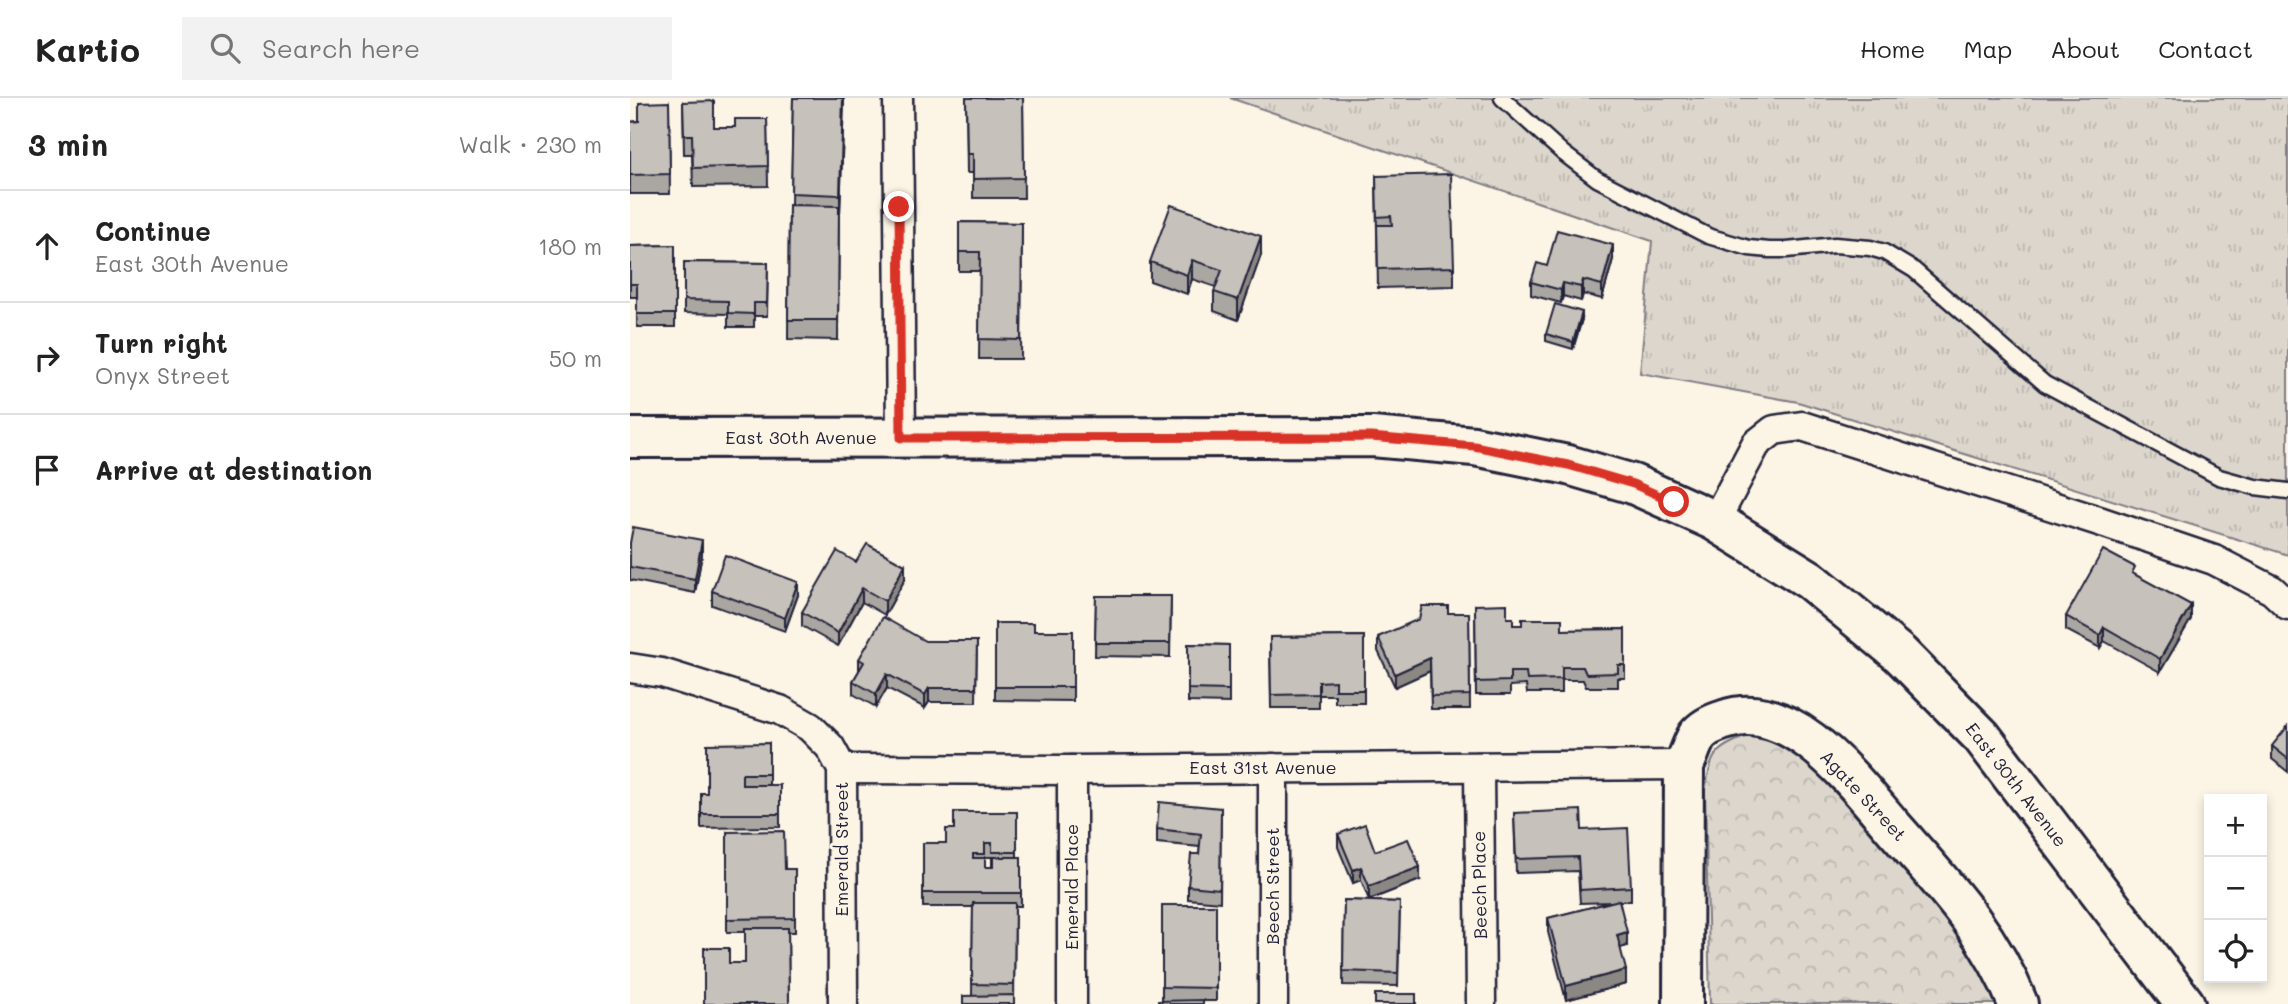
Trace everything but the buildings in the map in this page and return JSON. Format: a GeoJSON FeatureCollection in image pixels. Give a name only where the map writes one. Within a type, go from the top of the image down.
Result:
{"type":"FeatureCollection","features":[{"type":"Feature","properties":{"kind":"main road","name":"East 30th Avenue"},"geometry":{"type":"LineString","coordinates":[[630,438],[1371,437],[1474,446],[1568,465],[1633,484],[1715,521],[1820,589],[1900,654],[1982,737],[2185,1004]]}},
{"type":"Feature","properties":{"kind":"main road","name":"Agate Street"},"geometry":{"type":"LineString","coordinates":[[1683,1004],[1685,765],[1698,736],[1711,724],[1736,715],[1763,716],[1791,727],[1820,749],[1857,784],[1972,917],[2008,977],[2018,1004]]}},
{"type":"Feature","properties":{"kind":"street"},"geometry":{"type":"LineString","coordinates":[[898,98],[901,438]]}},
{"type":"Feature","properties":{"kind":"street"},"geometry":{"type":"LineString","coordinates":[[1715,521],[1756,444],[1774,430],[1802,426],[2214,560],[2272,590],[2288,605]]}},
{"type":"Feature","properties":{"kind":"street","name":"Emerald Street"},"geometry":{"type":"LineString","coordinates":[[630,668],[662,673],[780,710],[810,727],[830,747],[842,769],[843,1004]]}},
{"type":"Feature","properties":{"kind":"street","name":"East 31st Avenue"},"geometry":{"type":"LineString","coordinates":[[842,769],[1685,765]]}},
{"type":"Feature","properties":{"kind":"street","name":"Beech Place"},"geometry":{"type":"LineString","coordinates":[[1479,767],[1481,1004]]}},
{"type":"Feature","properties":{"kind":"street","name":"Beech Street"},"geometry":{"type":"LineString","coordinates":[[1273,768],[1273,1004]]}},
{"type":"Feature","properties":{"kind":"street","name":"Emerald Place"},"geometry":{"type":"LineString","coordinates":[[1072,769],[1072,1004]]}},
{"type":"Feature","properties":{"kind":"lane"},"geometry":{"type":"LineString","coordinates":[[1502,98],[1563,153],[1597,179],[1708,236],[1749,248],[1787,250],[1844,246],[1884,252],[1914,270],[2045,384],[2219,477],[2255,487],[2288,491]]}},
{"type":"Feature","properties":{"kind":"green space"},"geometry":{"type":"Polygon","coordinates":[[[1230,98],[2288,98],[2288,555],[1798,402],[1640,373],[1652,241],[1230,98]]]}},
{"type":"Feature","properties":{"kind":"green space"},"geometry":{"type":"Polygon","coordinates":[[[1747,736],[1783,744],[1832,780],[1933,893],[2003,1004],[1710,1004],[1705,791],[1715,755],[1726,745],[1747,736]]]}},
{"type":"Feature","properties":{"kind":"route"},"geometry":{"type":"LineString","coordinates":[[899,207],[901,438],[1371,437],[1474,446],[1568,465],[1633,484],[1674,502]]}}]}
